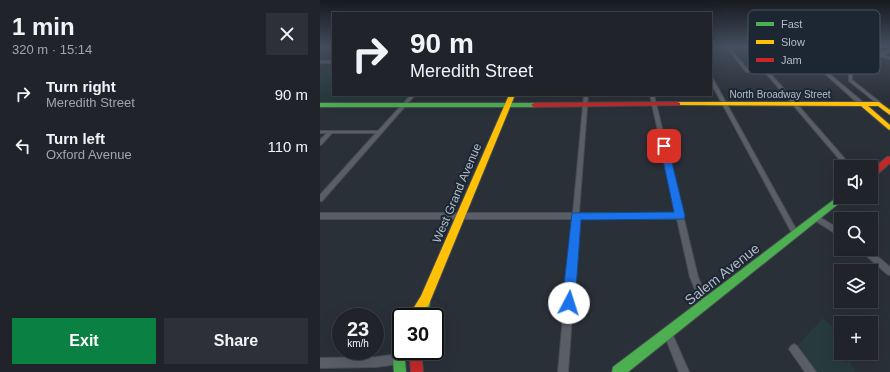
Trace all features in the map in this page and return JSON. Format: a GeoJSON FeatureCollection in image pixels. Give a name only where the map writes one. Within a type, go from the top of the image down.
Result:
{"type":"FeatureCollection","features":[{"type":"Feature","properties":{"kind":"street"},"geometry":{"type":"LineString","coordinates":[[769,74],[843,160]]}},
{"type":"Feature","properties":{"kind":"street"},"geometry":{"type":"LineString","coordinates":[[828,74],[890,128]]}},
{"type":"Feature","properties":{"kind":"street"},"geometry":{"type":"LineString","coordinates":[[838,74],[849,79],[890,113]]}},
{"type":"Feature","properties":{"kind":"street"},"geometry":{"type":"LineString","coordinates":[[849,79],[850,74]]}},
{"type":"Feature","properties":{"kind":"street"},"geometry":{"type":"LineString","coordinates":[[712,81],[795,233]]}},
{"type":"Feature","properties":{"kind":"street"},"geometry":{"type":"LineString","coordinates":[[320,199],[411,96]]}},
{"type":"Feature","properties":{"kind":"street","name":"West Grand Avenue"},"geometry":{"type":"LineString","coordinates":[[420,308],[425,300],[512,96]]}},
{"type":"Feature","properties":{"kind":"street"},"geometry":{"type":"LineString","coordinates":[[563,372],[586,96]]}},
{"type":"Feature","properties":{"kind":"street"},"geometry":{"type":"LineString","coordinates":[[652,96],[694,277],[705,304]]}},
{"type":"Feature","properties":{"kind":"street","name":"North Broadway Street"},"geometry":{"type":"LineString","coordinates":[[320,105],[879,104]]}},
{"type":"Feature","properties":{"kind":"street"},"geometry":{"type":"LineString","coordinates":[[320,132],[380,132]]}},
{"type":"Feature","properties":{"kind":"street"},"geometry":{"type":"LineString","coordinates":[[320,143],[331,132]]}},
{"type":"Feature","properties":{"kind":"street"},"geometry":{"type":"LineString","coordinates":[[878,170],[888,164]]}},
{"type":"Feature","properties":{"kind":"street","name":"Salem Avenue"},"geometry":{"type":"LineString","coordinates":[[618,372],[834,204]]}},
{"type":"Feature","properties":{"kind":"street"},"geometry":{"type":"LineString","coordinates":[[320,216],[680,216]]}},
{"type":"Feature","properties":{"kind":"street"},"geometry":{"type":"LineString","coordinates":[[816,218],[834,230]]}},
{"type":"Feature","properties":{"kind":"street"},"geometry":{"type":"LineString","coordinates":[[872,256],[890,272]]}},
{"type":"Feature","properties":{"kind":"street","name":"West Grand Avenue"},"geometry":{"type":"LineString","coordinates":[[424,308],[425,300]]}},
{"type":"Feature","properties":{"kind":"street"},"geometry":{"type":"LineString","coordinates":[[668,334],[684,372]]}},
{"type":"Feature","properties":{"kind":"street"},"geometry":{"type":"LineString","coordinates":[[794,349],[811,372]]}},
{"type":"Feature","properties":{"kind":"street"},"geometry":{"type":"LineString","coordinates":[[320,363],[376,362],[392,357]]}},
{"type":"Feature","properties":{"kind":"street"},"geometry":{"type":"LineString","coordinates":[[400,360],[400,372]]}},
{"type":"Feature","properties":{"kind":"street"},"geometry":{"type":"LineString","coordinates":[[416,360],[417,372]]}},
{"type":"Feature","properties":{"kind":"green space"},"geometry":{"type":"Polygon","coordinates":[[[332,66],[332,96],[412,96],[403,105],[320,105],[320,74],[332,66]]]}},
{"type":"Feature","properties":{"kind":"green space"},"geometry":{"type":"Polygon","coordinates":[[[823,318],[834,328],[834,360],[850,362],[855,372],[811,372],[794,349],[823,318]]]}},
{"type":"Feature","properties":{"kind":"traffic: fast"},"geometry":{"type":"LineString","coordinates":[[320,105],[534,105]]}},
{"type":"Feature","properties":{"kind":"traffic: fast"},"geometry":{"type":"LineString","coordinates":[[618,372],[834,204]]}},
{"type":"Feature","properties":{"kind":"traffic: fast"},"geometry":{"type":"LineString","coordinates":[[423,308],[424,302]]}},
{"type":"Feature","properties":{"kind":"traffic: fast"},"geometry":{"type":"LineString","coordinates":[[399,360],[400,372]]}},
{"type":"Feature","properties":{"kind":"traffic: slow"},"geometry":{"type":"LineString","coordinates":[[420,308],[425,300],[512,96]]}},
{"type":"Feature","properties":{"kind":"traffic: slow"},"geometry":{"type":"LineString","coordinates":[[678,104],[879,104],[890,113]]}},
{"type":"Feature","properties":{"kind":"traffic: slow"},"geometry":{"type":"LineString","coordinates":[[862,104],[890,128]]}},
{"type":"Feature","properties":{"kind":"traffic: jam"},"geometry":{"type":"LineString","coordinates":[[534,105],[678,104]]}},
{"type":"Feature","properties":{"kind":"traffic: jam"},"geometry":{"type":"LineString","coordinates":[[878,169],[890,159]]}},
{"type":"Feature","properties":{"kind":"traffic: jam"},"geometry":{"type":"LineString","coordinates":[[416,360],[417,372]]}},
{"type":"Feature","properties":{"kind":"route"},"geometry":{"type":"LineString","coordinates":[[569,303],[576,216],[680,216],[664,146]]}}]}
